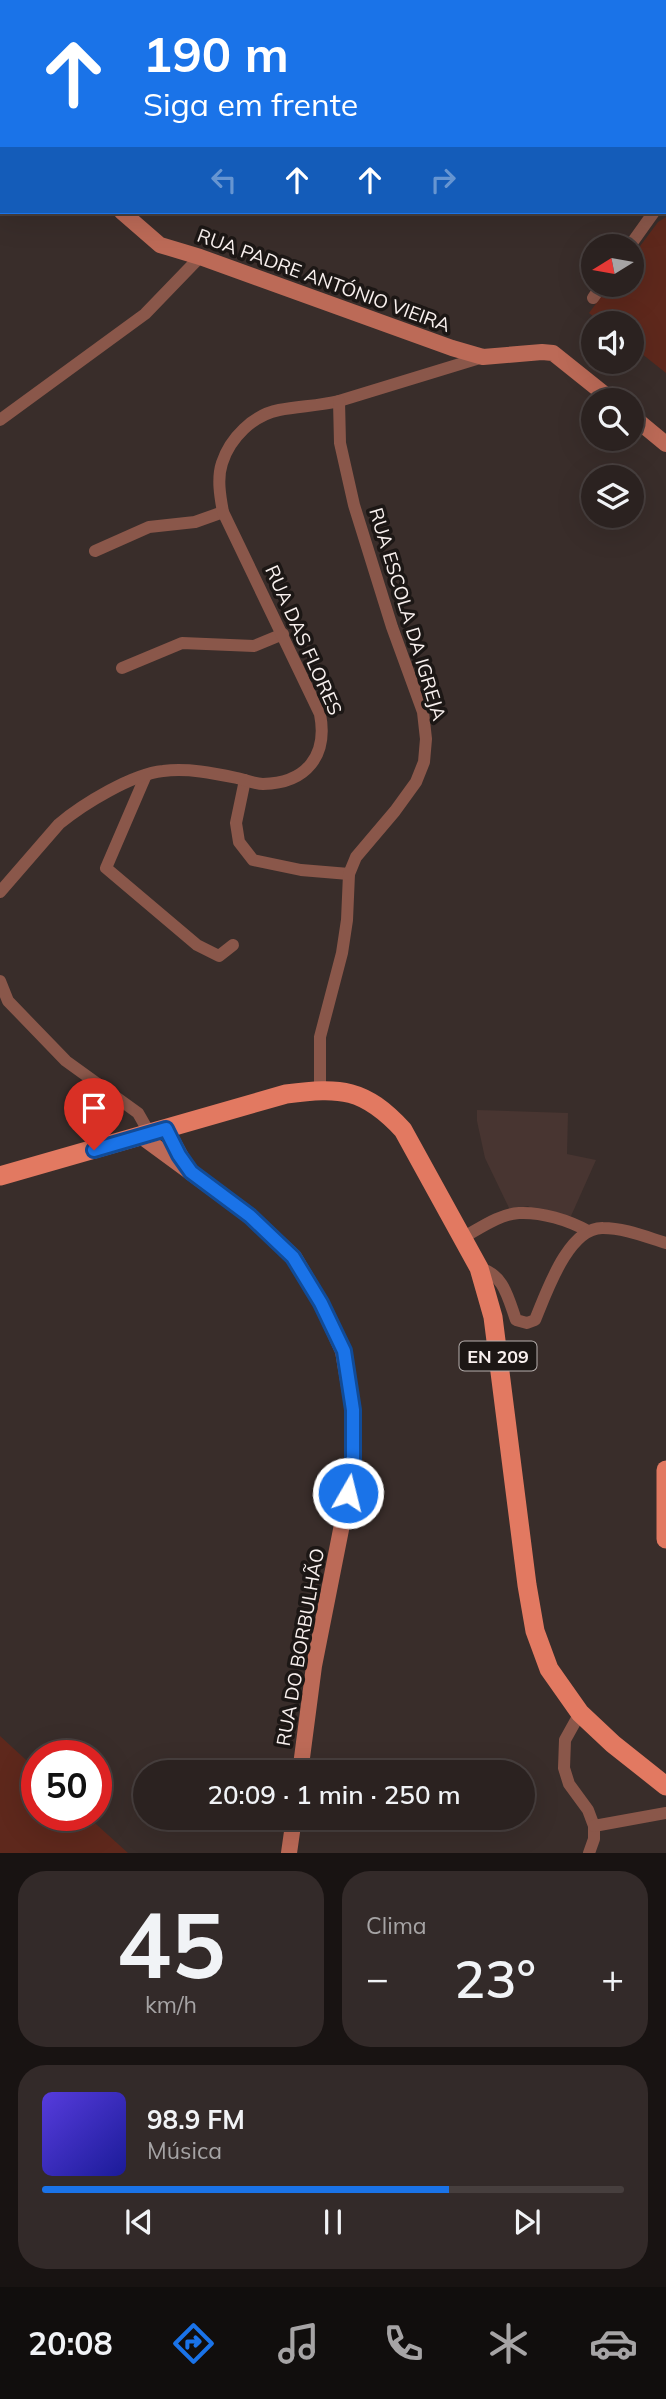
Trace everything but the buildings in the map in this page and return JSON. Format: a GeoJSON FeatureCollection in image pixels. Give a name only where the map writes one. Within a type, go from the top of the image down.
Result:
{"type":"FeatureCollection","features":[{"type":"Feature","properties":{"kind":"main road","name":"RUA PADRE ANTÓNIO VIEIRA"},"geometry":{"type":"LineString","coordinates":[[124,214],[160,245],[483,357]]}},
{"type":"Feature","properties":{"kind":"main road"},"geometry":{"type":"LineString","coordinates":[[483,357],[553,353],[597,388]]}},
{"type":"Feature","properties":{"kind":"main road"},"geometry":{"type":"LineString","coordinates":[[644,426],[666,444]]}},
{"type":"Feature","properties":{"kind":"main road","name":"EN 209"},"geometry":{"type":"LineString","coordinates":[[0,1176],[286,1094],[334,1089],[359,1096],[385,1111],[403,1130],[479,1268],[493,1317],[535,1631],[549,1670],[580,1713],[612,1744],[666,1786]]}},
{"type":"Feature","properties":{"kind":"main road"},"geometry":{"type":"LineString","coordinates":[[161,1131],[179,1139],[179,1155],[191,1172]]}},
{"type":"Feature","properties":{"kind":"main road","name":"RUA DO BORBULHÃO"},"geometry":{"type":"LineString","coordinates":[[161,1131],[191,1172],[250,1216],[293,1257],[321,1303],[344,1351],[353,1410],[353,1469],[314,1666],[302,1760]]}},
{"type":"Feature","properties":{"kind":"main road"},"geometry":{"type":"LineString","coordinates":[[666,1470],[666,1539]]}},
{"type":"Feature","properties":{"kind":"main road"},"geometry":{"type":"LineString","coordinates":[[289,1853],[292,1830]]}},
{"type":"Feature","properties":{"kind":"street"},"geometry":{"type":"LineString","coordinates":[[638,234],[653,214]]}},
{"type":"Feature","properties":{"kind":"street"},"geometry":{"type":"LineString","coordinates":[[0,420],[145,314],[200,257]]}},
{"type":"Feature","properties":{"kind":"street"},"geometry":{"type":"LineString","coordinates":[[339,401],[483,357]]}},
{"type":"Feature","properties":{"kind":"street","name":"RUA DAS FLORES"},"geometry":{"type":"LineString","coordinates":[[0,892],[69,816],[132,779],[163,771],[200,771],[262,784],[282,781],[306,771],[321,750],[324,732],[320,714],[223,512],[219,491],[221,464],[232,442],[252,422],[278,410],[316,407],[339,401]]}},
{"type":"Feature","properties":{"kind":"street","name":"RUA ESCOLA DA IGREJA"},"geometry":{"type":"LineString","coordinates":[[320,1090],[320,1037],[342,953],[349,874],[356,857],[416,782],[424,762],[426,739],[423,712],[392,627],[354,505],[340,443],[339,401]]}},
{"type":"Feature","properties":{"kind":"street"},"geometry":{"type":"LineString","coordinates":[[95,551],[149,527],[195,522],[223,512]]}},
{"type":"Feature","properties":{"kind":"street"},"geometry":{"type":"LineString","coordinates":[[122,668],[182,643],[254,646],[283,634]]}},
{"type":"Feature","properties":{"kind":"street"},"geometry":{"type":"LineString","coordinates":[[146,775],[106,868],[197,945],[219,956],[233,945]]}},
{"type":"Feature","properties":{"kind":"street"},"geometry":{"type":"LineString","coordinates":[[245,780],[236,823],[239,842],[253,860],[301,870],[349,874]]}},
{"type":"Feature","properties":{"kind":"street"},"geometry":{"type":"LineString","coordinates":[[0,981],[4,1005],[66,1061],[161,1131]]}},
{"type":"Feature","properties":{"kind":"street"},"geometry":{"type":"LineString","coordinates":[[462,1238],[493,1221],[518,1213],[568,1220],[589,1231]]}},
{"type":"Feature","properties":{"kind":"street"},"geometry":{"type":"LineString","coordinates":[[479,1268],[490,1271],[503,1285],[516,1320],[527,1323],[536,1320],[558,1266],[574,1243],[589,1231],[600,1227],[666,1243]]}},
{"type":"Feature","properties":{"kind":"street"},"geometry":{"type":"LineString","coordinates":[[580,1713],[565,1740],[564,1768],[569,1784],[588,1810],[594,1826],[594,1839],[589,1853]]}},
{"type":"Feature","properties":{"kind":"street"},"geometry":{"type":"LineString","coordinates":[[594,1826],[666,1813]]}},
{"type":"Feature","properties":{"kind":"shaded area"},"geometry":{"type":"Polygon","coordinates":[[[666,217],[666,373],[644,356],[644,311],[590,311],[600,298],[644,298],[644,241],[658,222],[666,217]]]}},
{"type":"Feature","properties":{"kind":"shaded area"},"geometry":{"type":"Polygon","coordinates":[[[477,1110],[568,1113],[567,1154],[596,1160],[571,1216],[536,1212],[528,1206],[510,1210],[485,1158],[477,1110]]]}},
{"type":"Feature","properties":{"kind":"shaded area"},"geometry":{"type":"Polygon","coordinates":[[[0,1736],[21,1755],[21,1831],[104,1831],[128,1853],[0,1853],[0,1736]]]}},
{"type":"Feature","properties":{"kind":"route"},"geometry":{"type":"LineString","coordinates":[[94,1150],[166,1129],[191,1172],[250,1216],[293,1257],[321,1303],[344,1351],[353,1410],[353,1469],[348,1493]]}}]}
